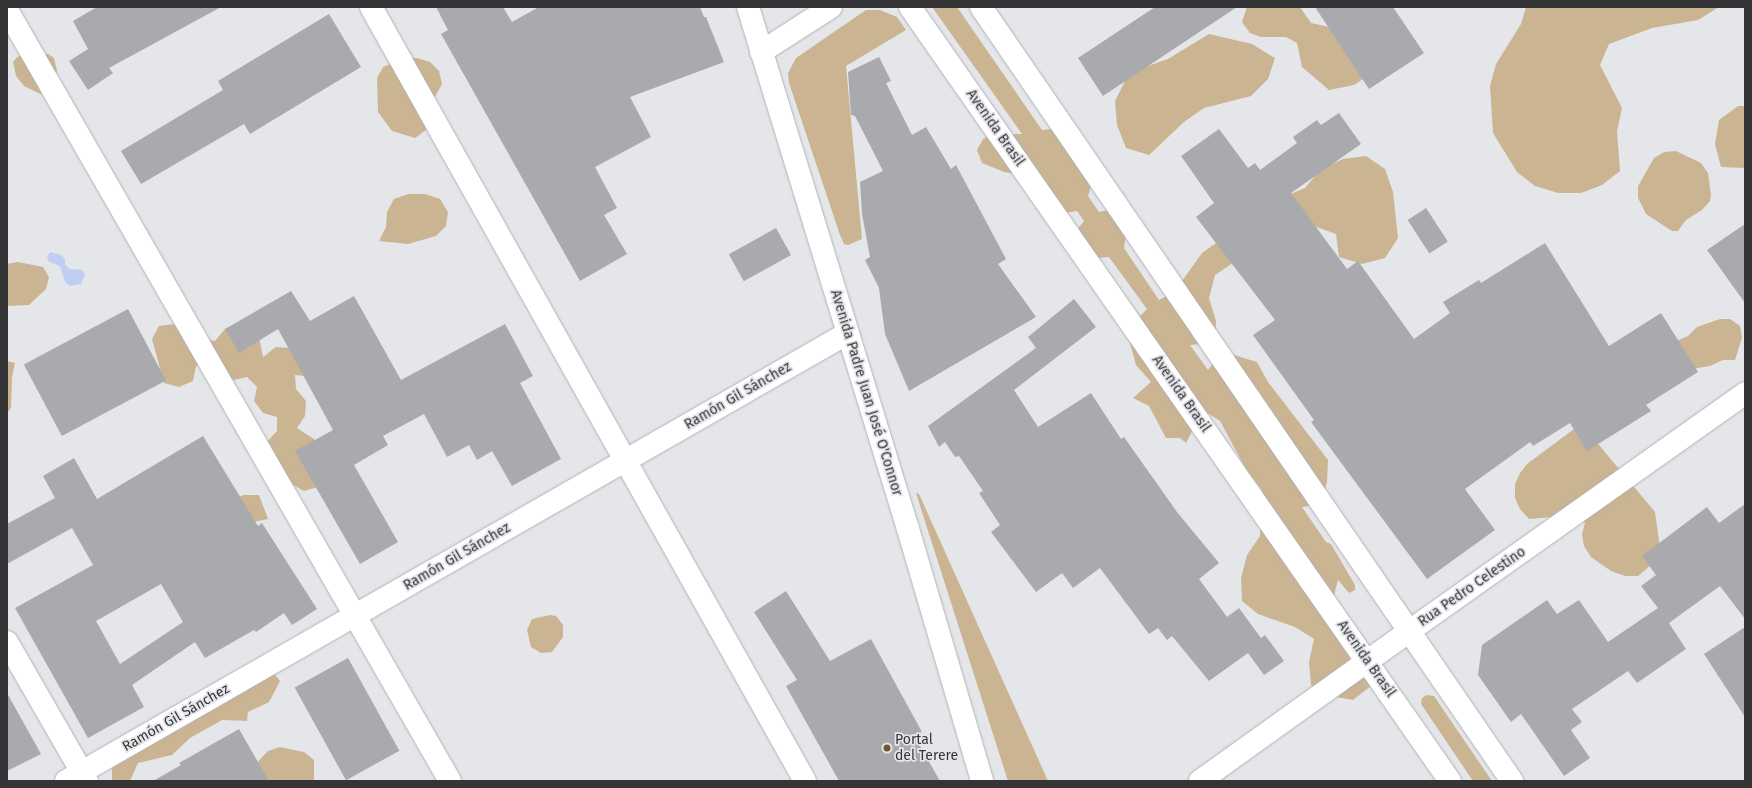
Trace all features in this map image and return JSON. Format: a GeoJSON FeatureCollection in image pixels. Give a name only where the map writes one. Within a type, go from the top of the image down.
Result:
{"type":"FeatureCollection","features":[{"type":"Feature","properties":{"kind":"street"},"geometry":{"type":"LineString","coordinates":[[371,7],[805,781]]}},
{"type":"Feature","properties":{"kind":"street","name":"Avenida Padre Juan José O'Connor"},"geometry":{"type":"LineString","coordinates":[[748,7],[848,333],[982,781]]}},
{"type":"Feature","properties":{"kind":"street"},"geometry":{"type":"LineString","coordinates":[[761,52],[831,7]]}},
{"type":"Feature","properties":{"kind":"street","name":"Avenida Brasil"},"geometry":{"type":"LineString","coordinates":[[910,7],[1450,781]]}},
{"type":"Feature","properties":{"kind":"street"},"geometry":{"type":"LineString","coordinates":[[981,7],[1408,632],[1512,781]]}},
{"type":"Feature","properties":{"kind":"street"},"geometry":{"type":"LineString","coordinates":[[7,10],[450,781]]}},
{"type":"Feature","properties":{"kind":"street","name":"Ramón Gil Sánchez"},"geometry":{"type":"LineString","coordinates":[[78,778],[355,615],[848,333]]}},
{"type":"Feature","properties":{"kind":"street","name":"Rua Pedro Celestino"},"geometry":{"type":"LineString","coordinates":[[1200,781],[1745,393]]}},
{"type":"Feature","properties":{"kind":"street"},"geometry":{"type":"LineString","coordinates":[[7,642],[78,778]]}},
{"type":"Feature","properties":{"kind":"shaded area"},"geometry":{"type":"Polygon","coordinates":[[[932,7],[957,7],[1042,130],[1050,129],[1062,131],[1091,186],[1088,196],[1099,212],[1114,209],[1127,227],[1124,248],[1159,300],[1175,291],[1202,253],[1243,224],[1260,207],[1305,188],[1321,169],[1343,159],[1366,156],[1385,169],[1393,192],[1398,238],[1385,258],[1362,264],[1339,257],[1336,234],[1314,226],[1291,224],[1215,275],[1209,298],[1216,321],[1215,343],[1190,345],[1208,370],[1212,365],[1234,355],[1257,362],[1268,382],[1328,460],[1327,482],[1320,504],[1302,507],[1326,542],[1331,544],[1355,585],[1355,590],[1349,593],[1338,580],[1330,611],[1371,686],[1353,700],[1330,696],[1311,685],[1309,662],[1314,639],[1295,627],[1258,614],[1242,601],[1241,578],[1247,555],[1260,536],[1262,490],[1247,471],[1220,421],[1203,410],[1186,443],[1180,438],[1166,438],[1149,406],[1133,398],[1151,382],[1136,365],[1130,343],[1136,320],[1147,309],[1109,257],[1088,259],[1076,231],[1084,221],[1077,211],[1059,214],[1016,174],[1004,172],[982,163],[977,150],[983,139],[994,134],[1022,134],[932,7]]]}},
{"type":"Feature","properties":{"kind":"shaded area"},"geometry":{"type":"Polygon","coordinates":[[[1247,7],[1300,7],[1311,23],[1334,28],[1363,79],[1354,85],[1329,90],[1302,67],[1297,43],[1286,37],[1261,37],[1250,33],[1242,22],[1247,7]]]}},
{"type":"Feature","properties":{"kind":"shaded area"},"geometry":{"type":"Polygon","coordinates":[[[1526,7],[1719,7],[1698,20],[1652,28],[1609,44],[1600,65],[1622,108],[1617,131],[1620,171],[1602,185],[1581,193],[1558,193],[1535,186],[1517,172],[1493,133],[1490,86],[1496,64],[1521,24],[1526,7]]]}},
{"type":"Feature","properties":{"kind":"shaded area"},"geometry":{"type":"Polygon","coordinates":[[[866,10],[880,10],[897,17],[906,30],[846,66],[862,239],[848,245],[844,244],[840,235],[789,83],[788,73],[796,58],[866,10]]]}},
{"type":"Feature","properties":{"kind":"shaded area"},"geometry":{"type":"Polygon","coordinates":[[[1209,34],[1252,44],[1275,58],[1268,79],[1251,96],[1204,108],[1184,122],[1149,155],[1126,148],[1117,125],[1115,101],[1126,79],[1145,67],[1168,59],[1209,34]]]}},
{"type":"Feature","properties":{"kind":"shaded area"},"geometry":{"type":"Polygon","coordinates":[[[29,54],[48,54],[54,58],[57,71],[51,90],[41,94],[36,92],[24,86],[16,76],[13,62],[17,57],[29,54]]]}},
{"type":"Feature","properties":{"kind":"shaded area"},"geometry":{"type":"Polygon","coordinates":[[[405,58],[417,58],[430,62],[439,71],[442,84],[431,104],[426,130],[415,138],[392,131],[378,112],[377,78],[383,67],[405,58]]]}},
{"type":"Feature","properties":{"kind":"shaded area"},"geometry":{"type":"Polygon","coordinates":[[[1738,106],[1745,106],[1745,168],[1721,167],[1715,144],[1719,120],[1738,106]]]}},
{"type":"Feature","properties":{"kind":"shaded area"},"geometry":{"type":"Polygon","coordinates":[[[1676,151],[1701,163],[1708,173],[1711,195],[1710,201],[1702,210],[1686,220],[1678,231],[1672,231],[1646,214],[1638,198],[1638,186],[1654,158],[1664,152],[1676,151]]]}},
{"type":"Feature","properties":{"kind":"shaded area"},"geometry":{"type":"Polygon","coordinates":[[[408,194],[425,194],[440,199],[448,212],[446,226],[436,236],[408,244],[379,241],[386,227],[387,212],[394,199],[408,194]]]}},
{"type":"Feature","properties":{"kind":"shaded area"},"geometry":{"type":"Polygon","coordinates":[[[18,262],[43,267],[49,277],[46,289],[29,305],[7,306],[7,264],[18,262]]]}},
{"type":"Feature","properties":{"kind":"shaded area"},"geometry":{"type":"Polygon","coordinates":[[[1720,319],[1730,319],[1740,326],[1742,338],[1735,360],[1723,360],[1710,366],[1686,370],[1667,345],[1688,336],[1697,327],[1720,319]]]}},
{"type":"Feature","properties":{"kind":"shaded area"},"geometry":{"type":"Polygon","coordinates":[[[242,322],[257,327],[263,357],[276,347],[291,348],[304,376],[295,375],[296,389],[306,401],[305,416],[297,428],[323,445],[318,487],[304,491],[283,479],[265,444],[277,431],[277,417],[263,413],[254,401],[257,387],[247,377],[233,380],[219,374],[209,361],[196,366],[193,381],[179,387],[164,383],[152,339],[159,326],[174,324],[189,327],[201,338],[215,341],[225,329],[242,322]]]}},
{"type":"Feature","properties":{"kind":"shaded area"},"geometry":{"type":"Polygon","coordinates":[[[7,361],[15,363],[12,377],[11,408],[7,413],[7,361]]]}},
{"type":"Feature","properties":{"kind":"shaded area"},"geometry":{"type":"Polygon","coordinates":[[[1574,429],[1594,439],[1655,512],[1660,548],[1657,560],[1638,576],[1625,576],[1611,571],[1591,557],[1584,546],[1582,534],[1585,523],[1576,515],[1529,519],[1520,509],[1515,498],[1515,484],[1520,473],[1527,464],[1574,429]]]}},
{"type":"Feature","properties":{"kind":"shaded area"},"geometry":{"type":"Polygon","coordinates":[[[916,493],[919,494],[1048,781],[1008,781],[916,493]]]}},
{"type":"Feature","properties":{"kind":"shaded area"},"geometry":{"type":"Polygon","coordinates":[[[244,495],[259,495],[268,519],[253,522],[216,505],[244,495]]]}},
{"type":"Feature","properties":{"kind":"shaded area"},"geometry":{"type":"Polygon","coordinates":[[[550,615],[556,616],[563,625],[563,637],[552,652],[541,653],[531,647],[527,630],[532,619],[550,615]]]}},
{"type":"Feature","properties":{"kind":"shaded area"},"geometry":{"type":"Polygon","coordinates":[[[272,671],[280,681],[269,702],[248,712],[247,721],[222,720],[190,738],[172,755],[138,763],[130,781],[112,781],[112,755],[272,671]]]}},
{"type":"Feature","properties":{"kind":"shaded area"},"geometry":{"type":"Polygon","coordinates":[[[1427,695],[1434,696],[1492,781],[1473,781],[1421,704],[1422,698],[1427,695]]]}},
{"type":"Feature","properties":{"kind":"shaded area"},"geometry":{"type":"Polygon","coordinates":[[[280,747],[304,752],[314,760],[314,781],[223,781],[249,771],[268,751],[280,747]]]}},
{"type":"Feature","properties":{"kind":"water"},"geometry":{"type":"Polygon","coordinates":[[[50,252],[61,255],[65,259],[65,265],[70,269],[82,270],[85,275],[81,284],[70,286],[65,282],[60,266],[49,262],[47,257],[50,252]]]}},
{"type":"Feature","properties":{"kind":"building"},"geometry":{"type":"Polygon","coordinates":[[[97,7],[221,7],[109,68],[113,73],[88,90],[69,61],[88,49],[73,21],[97,7]]]}},
{"type":"Feature","properties":{"kind":"building"},"geometry":{"type":"Polygon","coordinates":[[[436,7],[503,7],[512,22],[539,7],[700,7],[704,17],[706,17],[724,62],[630,97],[651,137],[595,167],[617,208],[604,215],[627,254],[580,281],[441,34],[448,30],[436,7]]]}},
{"type":"Feature","properties":{"kind":"building"},"geometry":{"type":"Polygon","coordinates":[[[1155,7],[1237,7],[1103,96],[1078,58],[1155,7]]]}},
{"type":"Feature","properties":{"kind":"building"},"geometry":{"type":"Polygon","coordinates":[[[1315,7],[1393,7],[1424,53],[1369,89],[1315,7]]]}},
{"type":"Feature","properties":{"kind":"building"},"geometry":{"type":"Polygon","coordinates":[[[329,14],[361,67],[250,134],[244,124],[141,184],[121,151],[223,90],[218,81],[329,14]]]}},
{"type":"Feature","properties":{"kind":"building"},"geometry":{"type":"Polygon","coordinates":[[[879,57],[891,81],[886,83],[912,135],[926,127],[951,169],[956,165],[1006,259],[998,264],[1036,317],[909,391],[885,334],[879,288],[865,260],[870,257],[862,214],[860,182],[883,171],[855,116],[851,115],[848,72],[879,57]]]}},
{"type":"Feature","properties":{"kind":"building"},"geometry":{"type":"Polygon","coordinates":[[[1339,113],[1361,144],[1291,193],[1347,269],[1358,261],[1414,339],[1450,313],[1443,302],[1479,280],[1481,283],[1545,243],[1609,346],[1661,313],[1698,372],[1646,405],[1651,411],[1587,451],[1570,423],[1533,446],[1530,442],[1465,489],[1495,530],[1427,579],[1311,422],[1314,420],[1253,335],[1275,320],[1196,217],[1214,203],[1181,156],[1219,129],[1248,168],[1255,163],[1260,170],[1297,143],[1293,137],[1317,120],[1321,125],[1339,113]]]}},
{"type":"Feature","properties":{"kind":"building"},"geometry":{"type":"Polygon","coordinates":[[[1426,208],[1448,242],[1429,254],[1408,220],[1426,208]]]}},
{"type":"Feature","properties":{"kind":"building"},"geometry":{"type":"Polygon","coordinates":[[[1745,224],[1745,303],[1707,250],[1745,224]]]}},
{"type":"Feature","properties":{"kind":"building"},"geometry":{"type":"Polygon","coordinates":[[[776,228],[791,255],[744,281],[729,254],[776,228]]]}},
{"type":"Feature","properties":{"kind":"building"},"geometry":{"type":"Polygon","coordinates":[[[291,291],[310,321],[354,296],[401,380],[505,324],[533,376],[520,383],[561,459],[512,486],[492,451],[477,460],[469,445],[447,457],[424,414],[383,436],[388,445],[354,465],[398,542],[360,564],[295,451],[333,430],[278,329],[239,353],[225,329],[291,291]]]}},
{"type":"Feature","properties":{"kind":"building"},"geometry":{"type":"Polygon","coordinates":[[[1074,299],[1096,327],[1014,390],[1038,427],[1091,393],[1121,439],[1124,437],[1177,512],[1219,563],[1199,579],[1227,617],[1239,608],[1261,638],[1265,635],[1284,661],[1264,675],[1248,653],[1209,681],[1172,636],[1167,640],[1158,628],[1149,634],[1100,568],[1073,588],[1062,573],[1036,592],[991,532],[1000,525],[979,493],[983,491],[959,456],[955,457],[945,442],[939,447],[928,426],[1036,348],[1028,337],[1074,299]]]}},
{"type":"Feature","properties":{"kind":"building"},"geometry":{"type":"Polygon","coordinates":[[[128,309],[166,381],[62,436],[24,364],[128,309]]]}},
{"type":"Feature","properties":{"kind":"building"},"geometry":{"type":"Polygon","coordinates":[[[203,436],[258,526],[262,523],[317,609],[292,625],[284,613],[256,632],[254,630],[205,658],[195,642],[132,685],[144,707],[88,738],[15,608],[93,565],[72,528],[7,564],[7,524],[55,498],[43,476],[74,458],[97,499],[203,436]],[[161,584],[96,621],[120,664],[183,622],[161,584]]]}},
{"type":"Feature","properties":{"kind":"building"},"geometry":{"type":"Polygon","coordinates":[[[1745,504],[1745,619],[1720,586],[1669,623],[1686,649],[1637,683],[1628,671],[1572,709],[1582,722],[1571,730],[1590,758],[1564,776],[1521,714],[1511,722],[1478,675],[1482,645],[1547,600],[1557,614],[1579,600],[1608,642],[1658,608],[1641,586],[1656,575],[1642,556],[1707,507],[1719,523],[1745,504]]]}},
{"type":"Feature","properties":{"kind":"building"},"geometry":{"type":"Polygon","coordinates":[[[786,591],[830,661],[871,639],[922,732],[915,737],[940,781],[839,781],[786,686],[797,680],[754,612],[786,591]]]}},
{"type":"Feature","properties":{"kind":"building"},"geometry":{"type":"Polygon","coordinates":[[[1745,627],[1745,717],[1704,654],[1745,627]]]}},
{"type":"Feature","properties":{"kind":"building"},"geometry":{"type":"Polygon","coordinates":[[[348,658],[399,751],[346,780],[295,688],[348,658]]]}},
{"type":"Feature","properties":{"kind":"building"},"geometry":{"type":"Polygon","coordinates":[[[7,693],[41,754],[7,771],[7,693]]]}},
{"type":"Feature","properties":{"kind":"building"},"geometry":{"type":"Polygon","coordinates":[[[239,729],[269,781],[153,781],[181,765],[179,763],[239,729]]]}},
{"type":"Feature","properties":{"kind":"place","name":"Portal del Terere"},"geometry":{"type":"Point","coordinates":[887,748]}}]}
